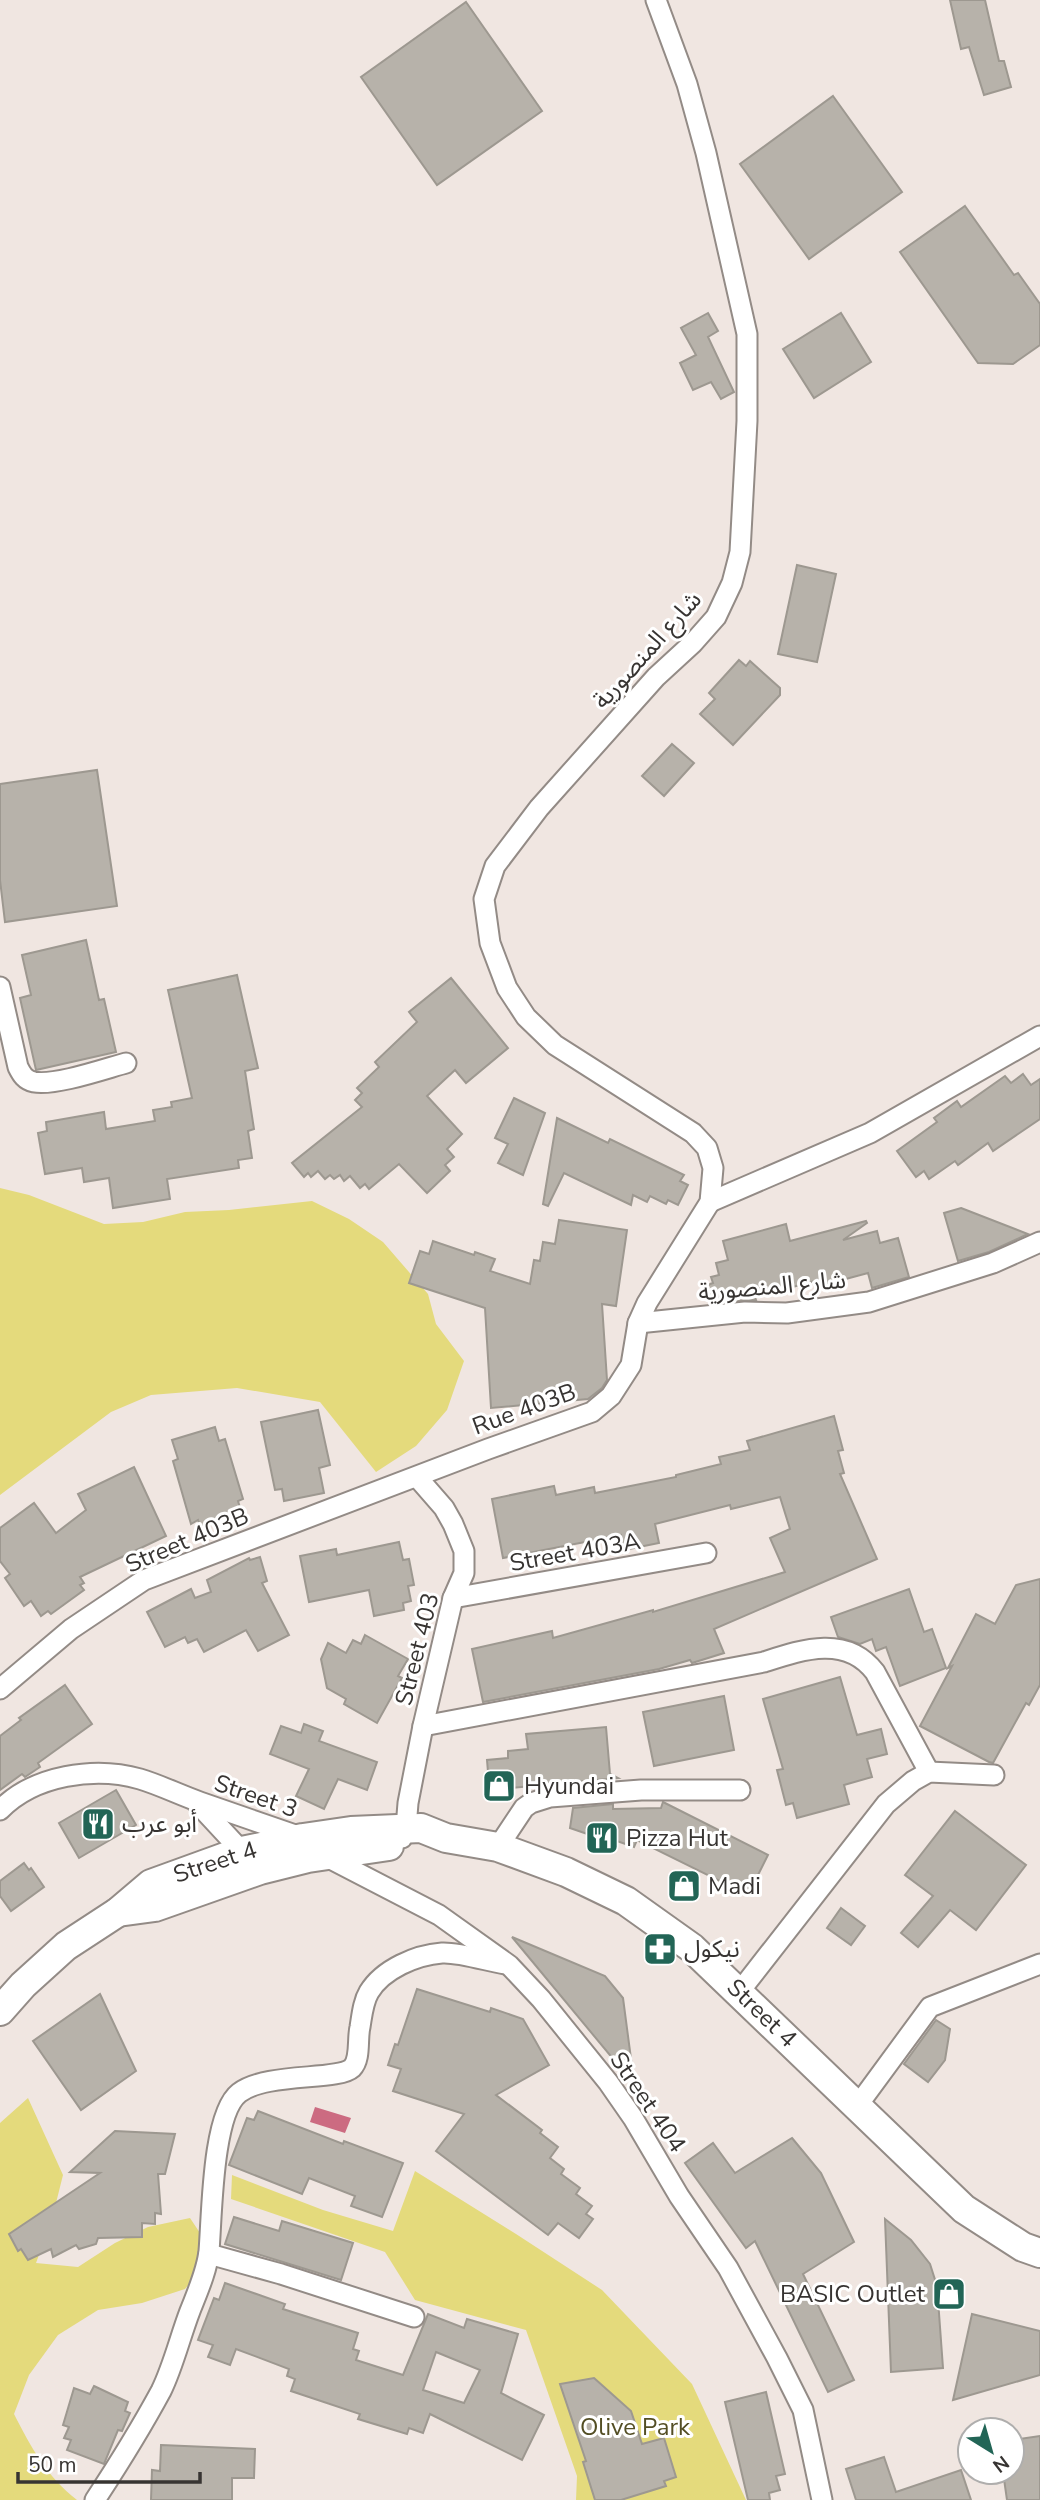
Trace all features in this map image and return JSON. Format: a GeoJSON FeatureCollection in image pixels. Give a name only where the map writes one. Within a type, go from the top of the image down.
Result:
{"type":"FeatureCollection","features":[{"type":"Feature","properties":{"kind":"main road","name":"Street 4"},"geometry":{"type":"LineString","coordinates":[[0,2011],[23,1985],[66,1946],[118,1912],[151,1884],[313,1846],[351,1831],[403,1836],[421,1828],[446,1838],[498,1847],[566,1872],[626,1901],[692,1948],[740,1991],[964,2209],[1024,2247],[1040,2253]]}},
{"type":"Feature","properties":{"kind":"street","name":"شارع المنصورية"},"geometry":{"type":"LineString","coordinates":[[656,0],[693,107],[747,334],[747,421],[740,552],[732,583],[716,617],[693,643],[656,677],[539,808],[495,866],[484,899],[490,943],[507,988],[526,1017],[555,1045],[692,1133],[707,1149],[713,1168],[710,1202],[647,1303],[639,1323],[745,1312],[787,1313],[869,1302],[993,1263],[1040,1242]]}},
{"type":"Feature","properties":{"kind":"street"},"geometry":{"type":"LineString","coordinates":[[0,988],[18,1067],[23,1077],[35,1082],[67,1079],[126,1063]]}},
{"type":"Feature","properties":{"kind":"street"},"geometry":{"type":"LineString","coordinates":[[710,1202],[870,1133],[1040,1036]]}},
{"type":"Feature","properties":{"kind":"street","name":"Rue 403B"},"geometry":{"type":"LineString","coordinates":[[417,1477],[592,1412],[611,1396],[631,1365],[639,1323]]}},
{"type":"Feature","properties":{"kind":"street","name":"Street 403"},"geometry":{"type":"LineString","coordinates":[[403,1836],[423,1726],[453,1598],[464,1573],[464,1551],[453,1524],[444,1508],[417,1477]]}},
{"type":"Feature","properties":{"kind":"street","name":"Street 403B"},"geometry":{"type":"LineString","coordinates":[[0,1689],[71,1629],[144,1580],[417,1477]]}},
{"type":"Feature","properties":{"kind":"street","name":"Street 403A"},"geometry":{"type":"LineString","coordinates":[[453,1598],[706,1553]]}},
{"type":"Feature","properties":{"kind":"street"},"geometry":{"type":"LineString","coordinates":[[423,1726],[764,1662],[809,1648],[833,1649],[858,1655],[867,1661],[929,1772]]}},
{"type":"Feature","properties":{"kind":"street"},"geometry":{"type":"LineString","coordinates":[[740,1991],[886,1804],[913,1781],[929,1772],[993,1775]]}},
{"type":"Feature","properties":{"kind":"street","name":"Street 3"},"geometry":{"type":"LineString","coordinates":[[0,1810],[10,1799],[41,1784],[72,1774],[110,1774],[139,1779],[313,1846]]}},
{"type":"Feature","properties":{"kind":"street"},"geometry":{"type":"LineString","coordinates":[[498,1847],[524,1808],[551,1797],[641,1790],[740,1790]]}},
{"type":"Feature","properties":{"kind":"street","name":"Street 3"},"geometry":{"type":"LineString","coordinates":[[194,1800],[251,1861]]}},
{"type":"Feature","properties":{"kind":"street","name":"Street 404"},"geometry":{"type":"LineString","coordinates":[[313,1846],[439,1915],[509,1965],[541,1999],[622,2101],[679,2196],[728,2268],[803,2410],[822,2500]]}},
{"type":"Feature","properties":{"kind":"street"},"geometry":{"type":"LineString","coordinates":[[95,2500],[162,2389],[209,2254],[211,2202],[225,2112],[239,2093],[261,2083],[350,2070],[356,2060],[364,2003],[369,1992],[377,1981],[403,1963],[443,1953],[509,1965]]}},
{"type":"Feature","properties":{"kind":"street"},"geometry":{"type":"LineString","coordinates":[[858,2105],[930,2007],[1040,1964]]}},
{"type":"Feature","properties":{"kind":"street"},"geometry":{"type":"LineString","coordinates":[[209,2254],[414,2317]]}},
{"type":"Feature","properties":{"kind":"green space"},"geometry":{"type":"Polygon","coordinates":[[[0,1188],[29,1195],[104,1224],[143,1222],[185,1212],[312,1201],[349,1219],[383,1242],[428,1294],[436,1324],[464,1361],[447,1410],[416,1446],[376,1472],[320,1402],[237,1388],[151,1395],[111,1412],[0,1495],[0,1188]]]}},
{"type":"Feature","properties":{"kind":"green space"},"geometry":{"type":"Polygon","coordinates":[[[28,2098],[63,2175],[52,2219],[36,2263],[78,2267],[115,2243],[148,2227],[190,2218],[214,2254],[185,2289],[142,2303],[98,2310],[58,2335],[29,2375],[14,2414],[33,2450],[48,2471],[77,2500],[0,2500],[0,2123],[28,2098]]]}},
{"type":"Feature","properties":{"kind":"green space","name":"Olive Park"},"geometry":{"type":"Polygon","coordinates":[[[415,2171],[602,2290],[692,2384],[746,2500],[576,2500],[577,2476],[526,2330],[415,2300],[385,2252],[231,2199],[232,2175],[323,2210],[393,2231],[415,2171]]]}},
{"type":"Feature","properties":{"kind":"shaded area"},"geometry":{"type":"Polygon","coordinates":[[[315,2107],[351,2118],[345,2133],[310,2122],[315,2107]]]}},
{"type":"Feature","properties":{"kind":"building"},"geometry":{"type":"Polygon","coordinates":[[[950,0],[985,0],[999,61],[1004,61],[1011,87],[984,95],[969,47],[961,49],[950,0]]]}},
{"type":"Feature","properties":{"kind":"building"},"geometry":{"type":"Polygon","coordinates":[[[466,2],[542,111],[437,185],[361,77],[466,2]]]}},
{"type":"Feature","properties":{"kind":"building"},"geometry":{"type":"Polygon","coordinates":[[[833,96],[902,192],[809,259],[740,164],[833,96]]]}},
{"type":"Feature","properties":{"kind":"building"},"geometry":{"type":"Polygon","coordinates":[[[965,206],[1014,275],[1018,273],[1040,304],[1040,345],[1013,364],[978,363],[900,252],[965,206]]]}},
{"type":"Feature","properties":{"kind":"building"},"geometry":{"type":"Polygon","coordinates":[[[708,313],[718,331],[708,337],[734,392],[721,399],[711,382],[693,390],[680,363],[696,355],[681,328],[708,313]]]}},
{"type":"Feature","properties":{"kind":"building"},"geometry":{"type":"Polygon","coordinates":[[[841,313],[871,362],[814,398],[783,349],[841,313]]]}},
{"type":"Feature","properties":{"kind":"building"},"geometry":{"type":"Polygon","coordinates":[[[797,565],[836,574],[817,662],[778,654],[797,565]]]}},
{"type":"Feature","properties":{"kind":"building"},"geometry":{"type":"Polygon","coordinates":[[[739,660],[746,666],[750,661],[780,688],[780,695],[733,745],[700,714],[715,699],[709,693],[739,660]]]}},
{"type":"Feature","properties":{"kind":"building"},"geometry":{"type":"Polygon","coordinates":[[[672,744],[694,763],[664,796],[642,776],[672,744]]]}},
{"type":"Feature","properties":{"kind":"building"},"geometry":{"type":"Polygon","coordinates":[[[97,770],[117,906],[5,922],[0,880],[0,784],[97,770]]]}},
{"type":"Feature","properties":{"kind":"building"},"geometry":{"type":"Polygon","coordinates":[[[86,940],[99,1000],[104,999],[116,1052],[36,1070],[20,998],[31,995],[22,955],[86,940]]]}},
{"type":"Feature","properties":{"kind":"building"},"geometry":{"type":"Polygon","coordinates":[[[237,975],[258,1068],[245,1071],[254,1129],[248,1131],[252,1158],[238,1160],[239,1168],[167,1179],[170,1199],[113,1208],[109,1178],[84,1182],[82,1168],[45,1174],[38,1133],[47,1131],[46,1122],[104,1112],[106,1129],[155,1121],[153,1110],[172,1107],[171,1102],[192,1098],[168,990],[237,975]]]}},
{"type":"Feature","properties":{"kind":"building"},"geometry":{"type":"Polygon","coordinates":[[[451,978],[508,1048],[466,1083],[455,1070],[427,1096],[462,1134],[447,1149],[454,1157],[445,1165],[450,1171],[427,1193],[399,1164],[369,1189],[365,1184],[360,1188],[350,1176],[344,1181],[340,1175],[334,1179],[330,1175],[325,1179],[318,1171],[311,1177],[308,1173],[304,1177],[292,1163],[362,1107],[355,1100],[362,1093],[357,1088],[379,1067],[375,1062],[417,1022],[409,1012],[451,978]]]}},
{"type":"Feature","properties":{"kind":"building"},"geometry":{"type":"Polygon","coordinates":[[[1023,1074],[1031,1085],[1040,1079],[1040,1119],[993,1151],[988,1143],[958,1165],[955,1161],[929,1179],[924,1171],[916,1177],[897,1151],[937,1122],[934,1118],[957,1101],[961,1107],[1005,1076],[1011,1083],[1023,1074]]]}},
{"type":"Feature","properties":{"kind":"building"},"geometry":{"type":"Polygon","coordinates":[[[514,1098],[545,1113],[523,1175],[498,1163],[508,1144],[495,1138],[514,1098]]]}},
{"type":"Feature","properties":{"kind":"building"},"geometry":{"type":"Polygon","coordinates":[[[557,1118],[608,1143],[610,1139],[684,1175],[680,1181],[688,1185],[678,1205],[668,1200],[666,1204],[650,1196],[647,1202],[633,1195],[631,1205],[564,1173],[548,1206],[543,1204],[557,1118]]]}},
{"type":"Feature","properties":{"kind":"building"},"geometry":{"type":"Polygon","coordinates":[[[961,1208],[1028,1234],[989,1252],[958,1261],[944,1213],[961,1208]]]}},
{"type":"Feature","properties":{"kind":"building"},"geometry":{"type":"Polygon","coordinates":[[[559,1220],[627,1230],[616,1306],[602,1304],[607,1380],[602,1388],[588,1399],[491,1408],[485,1308],[409,1283],[420,1251],[429,1254],[433,1241],[474,1255],[475,1252],[495,1259],[490,1271],[530,1284],[534,1260],[540,1261],[543,1242],[555,1244],[559,1220]]]}},
{"type":"Feature","properties":{"kind":"building"},"geometry":{"type":"Polygon","coordinates":[[[866,1221],[867,1223],[843,1240],[877,1231],[880,1243],[898,1238],[909,1277],[872,1288],[868,1273],[816,1287],[815,1281],[755,1297],[756,1300],[712,1303],[707,1285],[713,1283],[711,1277],[719,1275],[716,1263],[728,1260],[723,1241],[786,1224],[790,1241],[866,1221]]]}},
{"type":"Feature","properties":{"kind":"building"},"geometry":{"type":"Polygon","coordinates":[[[318,1410],[330,1465],[319,1468],[324,1493],[284,1501],[282,1489],[275,1490],[261,1422],[318,1410]]]}},
{"type":"Feature","properties":{"kind":"building"},"geometry":{"type":"Polygon","coordinates":[[[834,1416],[843,1450],[838,1451],[844,1473],[840,1474],[877,1559],[714,1629],[724,1653],[692,1663],[690,1660],[659,1669],[483,1702],[472,1649],[552,1631],[553,1638],[653,1612],[785,1572],[770,1538],[790,1529],[780,1497],[731,1509],[730,1505],[655,1524],[659,1543],[624,1550],[621,1535],[503,1558],[492,1499],[554,1486],[556,1495],[594,1487],[595,1493],[676,1477],[721,1464],[719,1457],[750,1450],[747,1441],[834,1416]]]}},
{"type":"Feature","properties":{"kind":"building"},"geometry":{"type":"Polygon","coordinates":[[[215,1427],[219,1441],[225,1439],[243,1499],[238,1501],[242,1514],[200,1526],[198,1520],[191,1524],[173,1461],[178,1459],[172,1440],[215,1427]]]}},
{"type":"Feature","properties":{"kind":"building"},"geometry":{"type":"Polygon","coordinates":[[[134,1467],[166,1536],[80,1577],[84,1583],[80,1585],[84,1590],[51,1614],[48,1611],[41,1616],[31,1601],[24,1606],[5,1578],[10,1574],[0,1561],[0,1528],[34,1503],[56,1533],[86,1510],[78,1494],[134,1467]]]}},
{"type":"Feature","properties":{"kind":"building"},"geometry":{"type":"Polygon","coordinates":[[[399,1542],[403,1560],[409,1559],[414,1585],[408,1586],[411,1601],[403,1603],[404,1610],[374,1616],[369,1590],[309,1602],[300,1556],[336,1549],[337,1555],[399,1542]]]}},
{"type":"Feature","properties":{"kind":"building"},"geometry":{"type":"Polygon","coordinates":[[[260,1557],[267,1581],[262,1583],[289,1635],[258,1651],[246,1630],[204,1652],[197,1639],[188,1643],[185,1637],[165,1647],[147,1612],[191,1589],[195,1598],[211,1592],[207,1580],[249,1558],[260,1557]]]}},
{"type":"Feature","properties":{"kind":"building"},"geometry":{"type":"Polygon","coordinates":[[[1040,1579],[1040,1685],[1029,1705],[1026,1703],[993,1763],[989,1762],[920,1726],[976,1614],[995,1624],[1016,1585],[1040,1579]]]}},
{"type":"Feature","properties":{"kind":"building"},"geometry":{"type":"Polygon","coordinates":[[[909,1589],[924,1632],[932,1629],[946,1668],[900,1686],[886,1647],[876,1651],[872,1639],[860,1644],[838,1637],[831,1617],[909,1589]]]}},
{"type":"Feature","properties":{"kind":"building"},"geometry":{"type":"Polygon","coordinates":[[[365,1635],[408,1659],[398,1676],[402,1678],[377,1723],[344,1704],[346,1699],[327,1688],[321,1659],[328,1643],[346,1653],[353,1640],[361,1644],[365,1635]]]}},
{"type":"Feature","properties":{"kind":"building"},"geometry":{"type":"Polygon","coordinates":[[[840,1677],[857,1735],[881,1729],[887,1754],[867,1759],[872,1777],[844,1785],[849,1804],[797,1818],[793,1803],[786,1805],[777,1770],[783,1769],[763,1699],[840,1677]]]}},
{"type":"Feature","properties":{"kind":"building"},"geometry":{"type":"Polygon","coordinates":[[[65,1685],[92,1724],[38,1763],[40,1767],[25,1777],[22,1774],[0,1790],[0,1736],[21,1720],[19,1718],[65,1685]]]}},
{"type":"Feature","properties":{"kind":"building"},"geometry":{"type":"Polygon","coordinates":[[[724,1696],[734,1750],[654,1766],[643,1712],[724,1696]]]}},
{"type":"Feature","properties":{"kind":"building"},"geometry":{"type":"Polygon","coordinates":[[[304,1724],[323,1731],[319,1741],[377,1762],[367,1790],[338,1779],[324,1809],[296,1796],[309,1769],[270,1754],[281,1726],[301,1733],[304,1724]]]}},
{"type":"Feature","properties":{"kind":"building"},"geometry":{"type":"Polygon","coordinates":[[[606,1727],[610,1774],[618,1778],[500,1789],[489,1784],[487,1760],[508,1758],[508,1751],[528,1749],[526,1734],[606,1727]]]}},
{"type":"Feature","properties":{"kind":"building","name":"أبو عرب"},"geometry":{"type":"Polygon","coordinates":[[[116,1790],[136,1825],[79,1858],[59,1823],[116,1790]]]}},
{"type":"Feature","properties":{"kind":"building"},"geometry":{"type":"Polygon","coordinates":[[[663,1802],[768,1855],[748,1895],[637,1840],[634,1847],[570,1828],[573,1808],[613,1804],[613,1809],[661,1808],[663,1802]]]}},
{"type":"Feature","properties":{"kind":"building"},"geometry":{"type":"Polygon","coordinates":[[[955,1811],[1026,1865],[976,1930],[950,1910],[918,1947],[901,1933],[933,1896],[905,1875],[955,1811]]]}},
{"type":"Feature","properties":{"kind":"building"},"geometry":{"type":"Polygon","coordinates":[[[24,1863],[29,1870],[31,1868],[44,1887],[11,1911],[0,1896],[0,1881],[24,1863]]]}},
{"type":"Feature","properties":{"kind":"building"},"geometry":{"type":"Polygon","coordinates":[[[841,1908],[865,1926],[851,1945],[827,1928],[841,1908]]]}},
{"type":"Feature","properties":{"kind":"building"},"geometry":{"type":"Polygon","coordinates":[[[512,1937],[605,1976],[623,1998],[633,2074],[618,2056],[614,2060],[512,1937]]]}},
{"type":"Feature","properties":{"kind":"building"},"geometry":{"type":"Polygon","coordinates":[[[417,1989],[490,2012],[491,2008],[523,2019],[549,2065],[496,2095],[542,2130],[540,2133],[558,2147],[550,2158],[564,2169],[561,2174],[580,2188],[576,2194],[592,2206],[586,2214],[593,2219],[579,2238],[558,2223],[548,2235],[436,2151],[464,2114],[393,2091],[401,2069],[388,2065],[395,2044],[398,2045],[417,1989]]]}},
{"type":"Feature","properties":{"kind":"building"},"geometry":{"type":"Polygon","coordinates":[[[100,1994],[136,2071],[81,2110],[33,2041],[100,1994]]]}},
{"type":"Feature","properties":{"kind":"building"},"geometry":{"type":"Polygon","coordinates":[[[936,2020],[950,2029],[945,2060],[928,2082],[904,2064],[936,2020]]]}},
{"type":"Feature","properties":{"kind":"building"},"geometry":{"type":"Polygon","coordinates":[[[258,2111],[343,2144],[344,2141],[403,2163],[382,2217],[351,2206],[355,2196],[309,2178],[302,2194],[229,2165],[247,2118],[254,2120],[258,2111]]]}},
{"type":"Feature","properties":{"kind":"building"},"geometry":{"type":"Polygon","coordinates":[[[115,2131],[175,2134],[165,2174],[158,2174],[161,2214],[155,2213],[155,2224],[142,2223],[142,2237],[98,2238],[96,2244],[79,2249],[76,2245],[53,2257],[51,2249],[28,2260],[21,2249],[18,2251],[9,2234],[100,2173],[70,2172],[115,2131]]]}},
{"type":"Feature","properties":{"kind":"building"},"geometry":{"type":"Polygon","coordinates":[[[792,2138],[821,2173],[854,2242],[803,2274],[854,2380],[828,2392],[755,2241],[746,2248],[685,2163],[713,2143],[735,2173],[792,2138]]]}},
{"type":"Feature","properties":{"kind":"building"},"geometry":{"type":"Polygon","coordinates":[[[234,2217],[279,2231],[282,2221],[353,2243],[341,2280],[225,2244],[234,2217]]]}},
{"type":"Feature","properties":{"kind":"building"},"geometry":{"type":"Polygon","coordinates":[[[885,2219],[911,2240],[930,2264],[937,2286],[943,2368],[891,2372],[885,2219]]]}},
{"type":"Feature","properties":{"kind":"building"},"geometry":{"type":"Polygon","coordinates":[[[225,2283],[285,2304],[283,2309],[358,2333],[353,2349],[359,2351],[356,2360],[403,2375],[428,2314],[464,2328],[467,2319],[518,2334],[501,2393],[544,2415],[522,2460],[430,2414],[423,2433],[409,2428],[407,2434],[358,2419],[360,2414],[291,2391],[295,2379],[287,2376],[289,2369],[236,2349],[230,2365],[208,2357],[213,2345],[198,2340],[214,2298],[219,2300],[225,2283]],[[436,2352],[423,2390],[464,2403],[480,2370],[436,2352]]]}},
{"type":"Feature","properties":{"kind":"building"},"geometry":{"type":"Polygon","coordinates":[[[972,2314],[1040,2331],[1040,2375],[953,2400],[972,2314]]]}},
{"type":"Feature","properties":{"kind":"building"},"geometry":{"type":"Polygon","coordinates":[[[594,2378],[631,2411],[642,2444],[664,2438],[676,2477],[664,2481],[666,2486],[621,2500],[595,2500],[583,2462],[586,2461],[560,2384],[594,2378]]]}},
{"type":"Feature","properties":{"kind":"building"},"geometry":{"type":"Polygon","coordinates":[[[94,2386],[128,2402],[125,2411],[130,2413],[122,2431],[118,2430],[104,2464],[67,2450],[71,2440],[64,2438],[69,2427],[63,2425],[74,2388],[90,2394],[94,2386]]]}},
{"type":"Feature","properties":{"kind":"building"},"geometry":{"type":"Polygon","coordinates":[[[766,2392],[785,2474],[776,2476],[780,2490],[769,2493],[770,2500],[748,2500],[725,2402],[766,2392]]]}},
{"type":"Feature","properties":{"kind":"building"},"geometry":{"type":"Polygon","coordinates":[[[1040,2436],[1040,2500],[1007,2500],[1005,2486],[1026,2486],[1026,2438],[1040,2436]]]}},
{"type":"Feature","properties":{"kind":"building"},"geometry":{"type":"Polygon","coordinates":[[[161,2445],[255,2449],[254,2478],[232,2478],[232,2500],[151,2500],[152,2470],[160,2471],[161,2445]]]}},
{"type":"Feature","properties":{"kind":"building"},"geometry":{"type":"Polygon","coordinates":[[[884,2457],[896,2492],[956,2472],[956,2486],[966,2486],[971,2500],[856,2500],[846,2469],[884,2457]]]}},
{"type":"Feature","properties":{"kind":"place","name":"Hyundai"},"geometry":{"type":"Point","coordinates":[499,1786]}},
{"type":"Feature","properties":{"kind":"place","name":"أبو عرب"},"geometry":{"type":"Point","coordinates":[98,1824]}},
{"type":"Feature","properties":{"kind":"place","name":"Pizza Hut"},"geometry":{"type":"Point","coordinates":[602,1838]}},
{"type":"Feature","properties":{"kind":"place","name":"Madi"},"geometry":{"type":"Point","coordinates":[684,1886]}},
{"type":"Feature","properties":{"kind":"place","name":"نيكول"},"geometry":{"type":"Point","coordinates":[660,1949]}},
{"type":"Feature","properties":{"kind":"place","name":"BASIC Outlet"},"geometry":{"type":"Point","coordinates":[949,2294]}}]}
